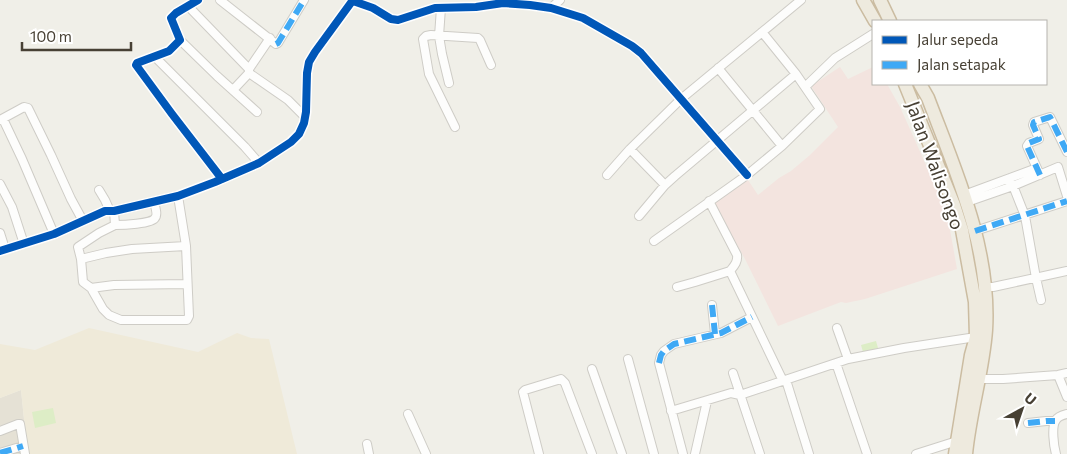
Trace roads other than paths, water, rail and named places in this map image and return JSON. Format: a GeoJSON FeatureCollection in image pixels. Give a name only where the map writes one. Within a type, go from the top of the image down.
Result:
{"type":"FeatureCollection","features":[{"type":"Feature","properties":{"kind":"highway"},"geometry":{"type":"LineString","coordinates":[[863,0],[874,20]]}},
{"type":"Feature","properties":{"kind":"highway"},"geometry":{"type":"LineString","coordinates":[[880,0],[890,20]]}},
{"type":"Feature","properties":{"kind":"highway","name":"Jalan Walisongo"},"geometry":{"type":"LineString","coordinates":[[906,85],[962,230],[975,302],[976,338],[971,355],[955,454]]}},
{"type":"Feature","properties":{"kind":"highway","name":"Jalan Walisongo"},"geometry":{"type":"LineString","coordinates":[[921,85],[928,98],[965,198],[975,231],[985,287],[986,330],[966,454]]}},
{"type":"Feature","properties":{"kind":"street"},"geometry":{"type":"LineString","coordinates":[[198,0],[171,18],[180,40],[257,112]]}},
{"type":"Feature","properties":{"kind":"street"},"geometry":{"type":"LineString","coordinates":[[220,0],[276,44],[304,0]]}},
{"type":"Feature","properties":{"kind":"street"},"geometry":{"type":"LineString","coordinates":[[0,234],[3,250],[54,234],[105,211],[178,196],[259,163],[291,142],[299,134],[304,123],[309,62],[353,0],[395,20],[438,5],[476,7],[503,3],[531,2],[583,18],[636,48],[747,175]]}},
{"type":"Feature","properties":{"kind":"street"},"geometry":{"type":"LineString","coordinates":[[551,8],[560,0]]}},
{"type":"Feature","properties":{"kind":"street"},"geometry":{"type":"LineString","coordinates":[[607,175],[681,98],[801,0]]}},
{"type":"Feature","properties":{"kind":"street"},"geometry":{"type":"LineString","coordinates":[[438,5],[442,54],[449,83]]}},
{"type":"Feature","properties":{"kind":"street"},"geometry":{"type":"LineString","coordinates":[[188,6],[249,71],[288,100],[305,117]]}},
{"type":"Feature","properties":{"kind":"street"},"geometry":{"type":"LineString","coordinates":[[654,241],[747,175],[782,146],[819,110],[820,107],[796,74],[762,32]]}},
{"type":"Feature","properties":{"kind":"street"},"geometry":{"type":"LineString","coordinates":[[805,87],[835,58],[872,35]]}},
{"type":"Feature","properties":{"kind":"street"},"geometry":{"type":"LineString","coordinates":[[455,127],[430,74],[423,40],[426,36],[478,38],[491,64]]}},
{"type":"Feature","properties":{"kind":"street"},"geometry":{"type":"LineString","coordinates":[[232,90],[249,71],[270,38]]}},
{"type":"Feature","properties":{"kind":"street"},"geometry":{"type":"LineString","coordinates":[[180,40],[169,51],[136,65],[222,179]]}},
{"type":"Feature","properties":{"kind":"street"},"geometry":{"type":"LineString","coordinates":[[155,57],[259,163]]}},
{"type":"Feature","properties":{"kind":"street"},"geometry":{"type":"LineString","coordinates":[[718,68],[782,146]]}},
{"type":"Feature","properties":{"kind":"street"},"geometry":{"type":"LineString","coordinates":[[639,216],[665,185],[796,74]]}},
{"type":"Feature","properties":{"kind":"street"},"geometry":{"type":"LineString","coordinates":[[54,234],[22,159],[1,120],[24,107],[28,108],[83,221]]}},
{"type":"Feature","properties":{"kind":"street"},"geometry":{"type":"LineString","coordinates":[[1038,171],[1027,146],[1029,143],[1039,139],[1033,125],[1034,122],[1048,117],[1051,118],[1067,152]]}},
{"type":"Feature","properties":{"kind":"street"},"geometry":{"type":"LineString","coordinates":[[630,149],[665,185]]}},
{"type":"Feature","properties":{"kind":"street"},"geometry":{"type":"LineString","coordinates":[[965,198],[1038,171],[1058,167],[1067,196]]}},
{"type":"Feature","properties":{"kind":"street"},"geometry":{"type":"LineString","coordinates":[[1011,182],[1025,216],[1041,300]]}},
{"type":"Feature","properties":{"kind":"street"},"geometry":{"type":"LineString","coordinates":[[0,184],[12,207],[24,244]]}},
{"type":"Feature","properties":{"kind":"street"},"geometry":{"type":"LineString","coordinates":[[98,190],[112,211],[115,226]]}},
{"type":"Feature","properties":{"kind":"street"},"geometry":{"type":"LineString","coordinates":[[154,202],[156,218],[153,220],[115,226],[99,233],[79,246],[83,282],[91,288],[109,316],[121,320],[187,320],[189,316],[186,246],[178,196]]}},
{"type":"Feature","properties":{"kind":"street"},"geometry":{"type":"LineString","coordinates":[[677,286],[730,271],[736,263],[737,255],[709,201]]}},
{"type":"Feature","properties":{"kind":"street"},"geometry":{"type":"LineString","coordinates":[[975,231],[1067,201]]}},
{"type":"Feature","properties":{"kind":"street"},"geometry":{"type":"LineString","coordinates":[[81,259],[132,249],[186,246]]}},
{"type":"Feature","properties":{"kind":"street"},"geometry":{"type":"LineString","coordinates":[[730,271],[784,381],[809,454]]}},
{"type":"Feature","properties":{"kind":"street"},"geometry":{"type":"LineString","coordinates":[[985,287],[993,287],[1067,271]]}},
{"type":"Feature","properties":{"kind":"street"},"geometry":{"type":"LineString","coordinates":[[91,288],[114,285],[188,284]]}},
{"type":"Feature","properties":{"kind":"street"},"geometry":{"type":"LineString","coordinates":[[712,305],[715,334]]}},
{"type":"Feature","properties":{"kind":"street"},"geometry":{"type":"LineString","coordinates":[[683,454],[659,363],[660,355],[674,344],[731,329],[752,317]]}},
{"type":"Feature","properties":{"kind":"street"},"geometry":{"type":"LineString","coordinates":[[837,328],[848,360]]}},
{"type":"Feature","properties":{"kind":"street"},"geometry":{"type":"LineString","coordinates":[[671,412],[732,393],[740,395],[848,360],[904,348],[976,338]]}},
{"type":"Feature","properties":{"kind":"street"},"geometry":{"type":"LineString","coordinates":[[628,359],[654,454]]}},
{"type":"Feature","properties":{"kind":"street"},"geometry":{"type":"LineString","coordinates":[[836,363],[867,454]]}},
{"type":"Feature","properties":{"kind":"street"},"geometry":{"type":"LineString","coordinates":[[592,369],[622,454]]}},
{"type":"Feature","properties":{"kind":"street"},"geometry":{"type":"LineString","coordinates":[[733,373],[760,454]]}},
{"type":"Feature","properties":{"kind":"street"},"geometry":{"type":"LineString","coordinates":[[979,379],[1003,379],[1067,373]]}},
{"type":"Feature","properties":{"kind":"street"},"geometry":{"type":"LineString","coordinates":[[1058,375],[1067,397]]}},
{"type":"Feature","properties":{"kind":"street"},"geometry":{"type":"LineString","coordinates":[[539,454],[523,392],[562,379],[565,382],[592,454]]}},
{"type":"Feature","properties":{"kind":"street"},"geometry":{"type":"LineString","coordinates":[[695,454],[707,401]]}},
{"type":"Feature","properties":{"kind":"street"},"geometry":{"type":"LineString","coordinates":[[408,414],[426,454]]}},
{"type":"Feature","properties":{"kind":"street"},"geometry":{"type":"LineString","coordinates":[[1056,454],[1053,426],[1058,418],[1067,414]]}},
{"type":"Feature","properties":{"kind":"street"},"geometry":{"type":"LineString","coordinates":[[1028,423],[1055,421]]}},
{"type":"Feature","properties":{"kind":"street"},"geometry":{"type":"LineString","coordinates":[[0,431],[19,424],[24,450],[0,453]]}},
{"type":"Feature","properties":{"kind":"street"},"geometry":{"type":"LineString","coordinates":[[916,454],[957,440]]}},
{"type":"Feature","properties":{"kind":"street"},"geometry":{"type":"LineString","coordinates":[[367,444],[369,454]]}}]}
